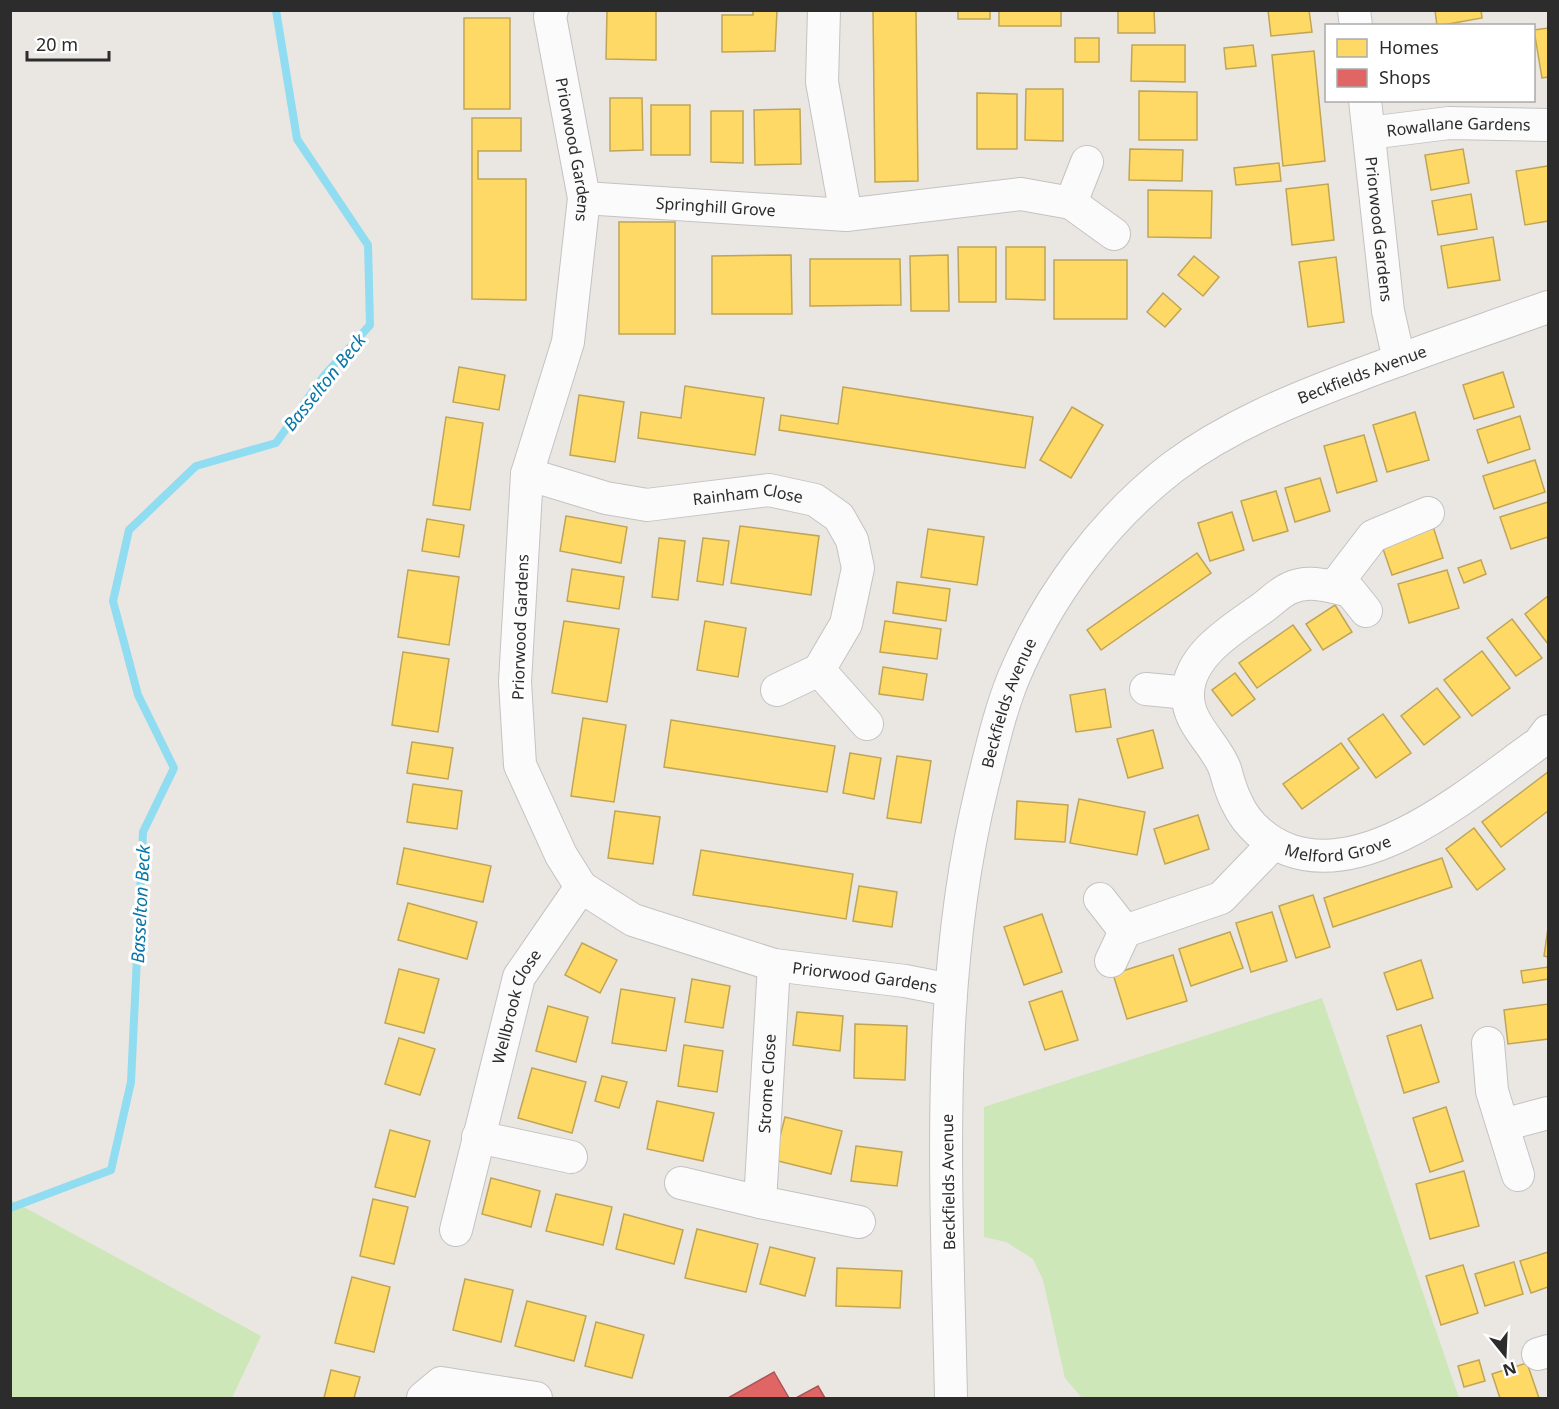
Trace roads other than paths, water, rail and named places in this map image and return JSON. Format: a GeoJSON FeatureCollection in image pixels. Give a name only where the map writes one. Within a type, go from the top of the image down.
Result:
{"type":"FeatureCollection","features":[{"type":"Feature","properties":{"kind":"street","name":"Priorwood Gardens"},"geometry":{"type":"LineString","coordinates":[[552,10],[554,39],[584,198],[568,342],[527,474],[515,682],[520,765],[561,855],[581,887],[633,921],[774,965],[905,981],[951,990]]}},
{"type":"Feature","properties":{"kind":"street"},"geometry":{"type":"LineString","coordinates":[[824,10],[822,82],[846,215]]}},
{"type":"Feature","properties":{"kind":"street","name":"Priorwood Gardens"},"geometry":{"type":"LineString","coordinates":[[1365,102],[1388,311],[1399,360]]}},
{"type":"Feature","properties":{"kind":"street","name":"Rowallane Gardens"},"geometry":{"type":"LineString","coordinates":[[1369,133],[1449,123],[1548,125]]}},
{"type":"Feature","properties":{"kind":"street"},"geometry":{"type":"LineString","coordinates":[[1071,203],[1087,162]]}},
{"type":"Feature","properties":{"kind":"street","name":"Springhill Grove"},"geometry":{"type":"LineString","coordinates":[[584,198],[846,215],[1021,194],[1071,203],[1114,234]]}},
{"type":"Feature","properties":{"kind":"street","name":"Beckfields Avenue"},"geometry":{"type":"LineString","coordinates":[[951,1398],[947,1119],[951,990],[960,894],[996,727],[1012,681],[1031,639],[1072,572],[1113,522],[1173,468],[1215,440],[1285,403],[1548,307]]}},
{"type":"Feature","properties":{"kind":"street","name":"Rainham Close"},"geometry":{"type":"LineString","coordinates":[[527,474],[606,498],[647,505],[769,490],[815,500],[839,517],[852,540],[858,568],[846,624],[819,670]]}},
{"type":"Feature","properties":{"kind":"street"},"geometry":{"type":"LineString","coordinates":[[1334,586],[1373,536],[1428,513]]}},
{"type":"Feature","properties":{"kind":"street"},"geometry":{"type":"LineString","coordinates":[[1146,689],[1188,693],[1192,675],[1203,657],[1225,636],[1289,588],[1312,583],[1334,586],[1350,591],[1366,611]]}},
{"type":"Feature","properties":{"kind":"street"},"geometry":{"type":"LineString","coordinates":[[777,690],[819,670],[867,723]]}},
{"type":"Feature","properties":{"kind":"street","name":"Melford Grove"},"geometry":{"type":"LineString","coordinates":[[1188,693],[1196,725],[1222,763],[1237,804],[1251,824],[1273,844],[1301,854],[1327,857],[1359,851],[1425,822],[1539,742],[1548,731]]}},
{"type":"Feature","properties":{"kind":"street"},"geometry":{"type":"LineString","coordinates":[[1111,961],[1125,931],[1221,898],[1273,844]]}},
{"type":"Feature","properties":{"kind":"street","name":"Wellbrook Close"},"geometry":{"type":"LineString","coordinates":[[456,1230],[519,977],[581,887]]}},
{"type":"Feature","properties":{"kind":"street"},"geometry":{"type":"LineString","coordinates":[[1100,899],[1125,931]]}},
{"type":"Feature","properties":{"kind":"street","name":"Strome Close"},"geometry":{"type":"LineString","coordinates":[[760,1202],[774,965]]}},
{"type":"Feature","properties":{"kind":"street"},"geometry":{"type":"LineString","coordinates":[[1488,1043],[1492,1091],[1518,1175]]}},
{"type":"Feature","properties":{"kind":"street"},"geometry":{"type":"LineString","coordinates":[[1503,1125],[1548,1113]]}},
{"type":"Feature","properties":{"kind":"street"},"geometry":{"type":"LineString","coordinates":[[478,1137],[571,1157]]}},
{"type":"Feature","properties":{"kind":"street"},"geometry":{"type":"LineString","coordinates":[[681,1183],[859,1222]]}},
{"type":"Feature","properties":{"kind":"street"},"geometry":{"type":"LineString","coordinates":[[423,1398],[441,1383],[504,1396],[536,1398]]}},
{"type":"Feature","properties":{"kind":"waterway","name":"Basselton Beck"},"geometry":{"type":"LineString","coordinates":[[10,1208],[111,1170],[131,1082],[143,832],[174,768],[138,695],[113,601],[129,530],[196,466],[276,443],[323,377],[370,325],[368,245],[297,139],[276,10]]}}]}
